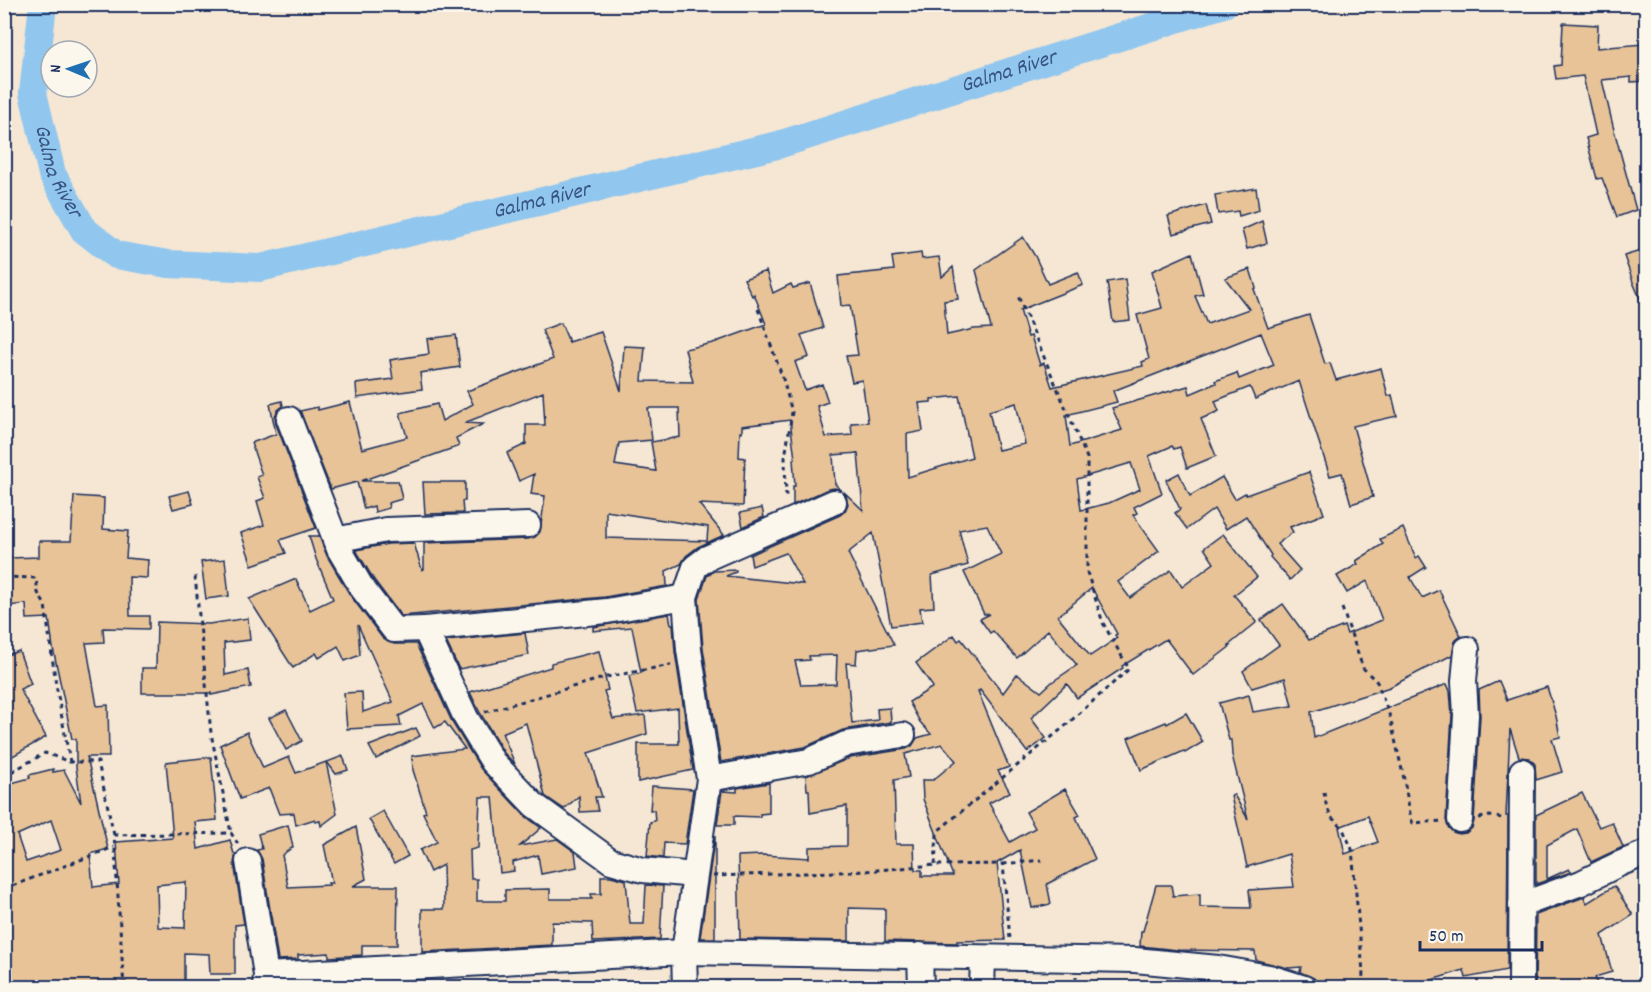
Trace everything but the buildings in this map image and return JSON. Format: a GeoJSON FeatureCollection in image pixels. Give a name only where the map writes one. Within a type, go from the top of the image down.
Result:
{"type":"FeatureCollection","features":[{"type":"Feature","properties":{"kind":"street"},"geometry":{"type":"LineString","coordinates":[[289,419],[339,549],[362,588],[394,630],[425,629],[607,610],[684,597]]}},
{"type":"Feature","properties":{"kind":"street"},"geometry":{"type":"LineString","coordinates":[[685,987],[684,952],[709,779],[684,597],[695,567],[707,558],[834,502]]}},
{"type":"Feature","properties":{"kind":"street"},"geometry":{"type":"LineString","coordinates":[[335,540],[386,530],[528,525]]}},
{"type":"Feature","properties":{"kind":"street"},"geometry":{"type":"LineString","coordinates":[[425,629],[466,718],[493,762],[534,805],[611,861],[644,870],[694,875]]}},
{"type":"Feature","properties":{"kind":"street"},"geometry":{"type":"LineString","coordinates":[[1460,820],[1467,649]]}},
{"type":"Feature","properties":{"kind":"street"},"geometry":{"type":"LineString","coordinates":[[709,779],[809,761],[846,744],[903,735]]}},
{"type":"Feature","properties":{"kind":"street"},"geometry":{"type":"LineString","coordinates":[[1521,987],[1522,771]]}},
{"type":"Feature","properties":{"kind":"street"},"geometry":{"type":"LineString","coordinates":[[1521,905],[1581,883],[1647,853]]}},
{"type":"Feature","properties":{"kind":"street"},"geometry":{"type":"LineString","coordinates":[[248,861],[265,981],[684,952],[1135,960],[1218,968],[1269,977],[1304,987]]}},
{"type":"Feature","properties":{"kind":"street"},"geometry":{"type":"LineString","coordinates":[[920,955],[921,987]]}},
{"type":"Feature","properties":{"kind":"street"},"geometry":{"type":"LineString","coordinates":[[982,987],[983,958]]}},
{"type":"Feature","properties":{"kind":"path"},"geometry":{"type":"LineString","coordinates":[[935,865],[939,830],[1064,727],[1129,669],[1103,623],[1088,572],[1087,458],[1018,296]]}},
{"type":"Feature","properties":{"kind":"path"},"geometry":{"type":"LineString","coordinates":[[758,309],[792,412],[785,458],[787,524]]}},
{"type":"Feature","properties":{"kind":"path"},"geometry":{"type":"LineString","coordinates":[[195,576],[211,733],[231,832],[248,861]]}},
{"type":"Feature","properties":{"kind":"path"},"geometry":{"type":"LineString","coordinates":[[4,577],[36,578],[38,593],[45,605],[56,686],[70,762]]}},
{"type":"Feature","properties":{"kind":"path"},"geometry":{"type":"LineString","coordinates":[[1342,608],[1363,668],[1377,682],[1390,717],[1413,823],[1490,816],[1521,821]]}},
{"type":"Feature","properties":{"kind":"path"},"geometry":{"type":"LineString","coordinates":[[466,718],[607,677],[691,661]]}},
{"type":"Feature","properties":{"kind":"path"},"geometry":{"type":"LineString","coordinates":[[4,776],[45,753],[70,762],[98,762],[114,835],[124,987]]}},
{"type":"Feature","properties":{"kind":"path"},"geometry":{"type":"LineString","coordinates":[[1324,792],[1331,817],[1342,827],[1352,849],[1363,972],[1362,987]]}},
{"type":"Feature","properties":{"kind":"path"},"geometry":{"type":"LineString","coordinates":[[114,835],[231,832]]}},
{"type":"Feature","properties":{"kind":"path"},"geometry":{"type":"LineString","coordinates":[[4,889],[114,847]]}},
{"type":"Feature","properties":{"kind":"path"},"geometry":{"type":"LineString","coordinates":[[694,875],[834,872],[1042,860]]}},
{"type":"Feature","properties":{"kind":"path"},"geometry":{"type":"LineString","coordinates":[[1003,864],[1012,958]]}},
{"type":"Feature","properties":{"kind":"waterway","name":"Galma River"},"geometry":{"type":"LineString","coordinates":[[43,4],[33,93],[52,174],[84,230],[116,255],[168,264],[260,268],[778,145],[1224,4]]}}]}
